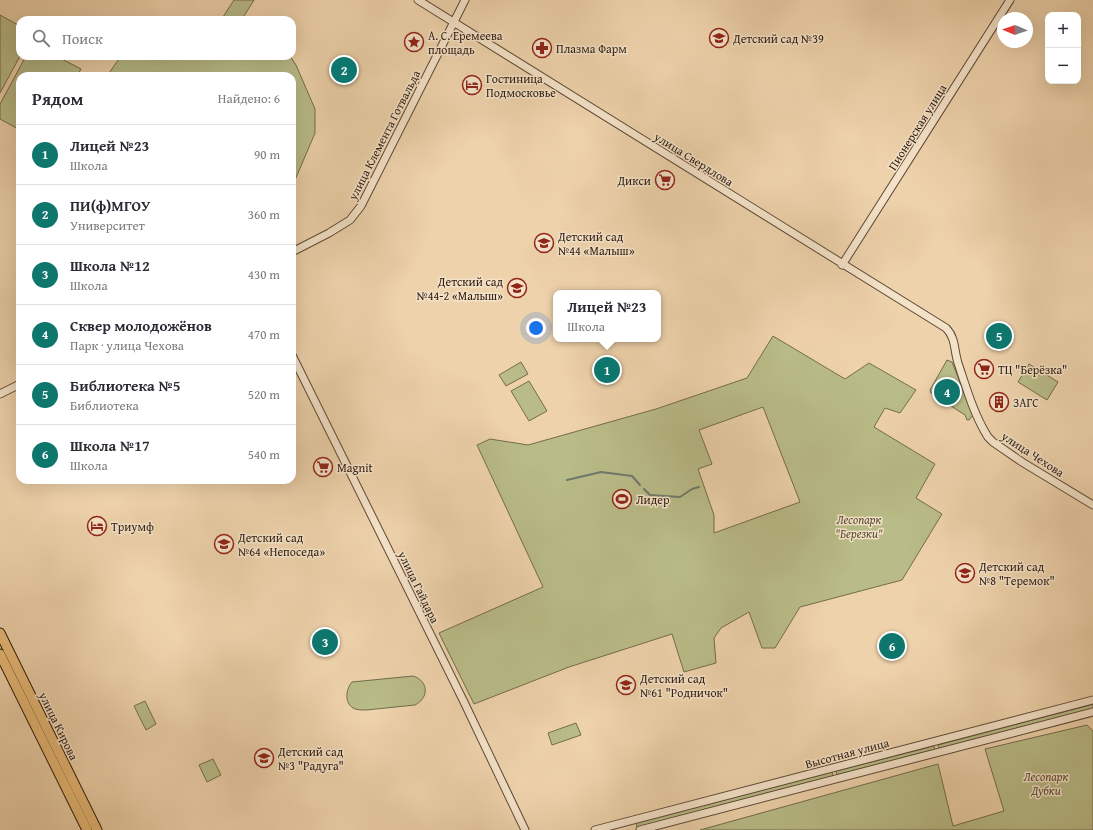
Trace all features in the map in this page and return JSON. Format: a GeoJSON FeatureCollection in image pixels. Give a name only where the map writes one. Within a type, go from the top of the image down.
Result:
{"type":"FeatureCollection","features":[{"type":"Feature","properties":{"kind":"main road","name":"улица Кирова"},"geometry":{"type":"LineString","coordinates":[[0,633],[98,830]]}},
{"type":"Feature","properties":{"kind":"main road","name":"улица Кирова"},"geometry":{"type":"LineString","coordinates":[[0,654],[87,830]]}},
{"type":"Feature","properties":{"kind":"street","name":"улица Свердлова"},"geometry":{"type":"LineString","coordinates":[[418,0],[842,265],[946,328],[951,333],[953,340]]}},
{"type":"Feature","properties":{"kind":"street","name":"улица Клемента Готвальда"},"geometry":{"type":"LineString","coordinates":[[296,250],[350,220],[361,206],[465,0]]}},
{"type":"Feature","properties":{"kind":"street","name":"Пионерская улица"},"geometry":{"type":"LineString","coordinates":[[842,265],[1010,0]]}},
{"type":"Feature","properties":{"kind":"street","name":"улица Чехова"},"geometry":{"type":"LineString","coordinates":[[953,340],[969,394],[988,437],[992,442],[1093,505]]}},
{"type":"Feature","properties":{"kind":"street","name":"улица Гайдара"},"geometry":{"type":"LineString","coordinates":[[296,363],[464,702],[525,830]]}},
{"type":"Feature","properties":{"kind":"street"},"geometry":{"type":"LineString","coordinates":[[0,394],[16,386]]}},
{"type":"Feature","properties":{"kind":"street","name":"Высотная улица"},"geometry":{"type":"LineString","coordinates":[[595,830],[607,829],[1093,700]]}},
{"type":"Feature","properties":{"kind":"street","name":"Высотная улица"},"geometry":{"type":"LineString","coordinates":[[640,830],[1093,712]]}},
{"type":"Feature","properties":{"kind":"green space"},"geometry":{"type":"Polygon","coordinates":[[[234,0],[254,0],[244,16],[224,16],[234,0]]]}},
{"type":"Feature","properties":{"kind":"green space"},"geometry":{"type":"Polygon","coordinates":[[[0,15],[16,24],[16,60],[18,60],[0,93],[0,15]]]}},
{"type":"Feature","properties":{"kind":"green space"},"geometry":{"type":"Polygon","coordinates":[[[24,60],[64,60],[81,69],[79,72],[17,72],[24,60]]]}},
{"type":"Feature","properties":{"kind":"green space"},"geometry":{"type":"Polygon","coordinates":[[[118,60],[293,60],[315,109],[315,133],[296,178],[296,72],[110,72],[118,60]]]}},
{"type":"Feature","properties":{"kind":"green space"},"geometry":{"type":"Polygon","coordinates":[[[16,74],[16,128],[0,119],[0,104],[16,74]]]}},
{"type":"Feature","properties":{"kind":"green space","name":"Лесопарк \"Березки\""},"geometry":{"type":"Polygon","coordinates":[[[773,336],[845,379],[869,363],[916,390],[900,413],[885,408],[874,427],[935,464],[916,498],[942,514],[902,580],[800,607],[775,648],[762,648],[749,612],[721,628],[714,638],[716,663],[684,672],[672,634],[569,667],[474,704],[439,633],[543,587],[477,445],[490,439],[528,445],[656,409],[747,378],[773,336]],[[763,407],[699,430],[712,464],[698,469],[714,515],[714,533],[800,502],[763,407]]]}},
{"type":"Feature","properties":{"kind":"green space"},"geometry":{"type":"Polygon","coordinates":[[[947,360],[952,362],[973,415],[969,420],[967,420],[965,415],[931,393],[930,390],[947,360]]]}},
{"type":"Feature","properties":{"kind":"green space"},"geometry":{"type":"Polygon","coordinates":[[[521,362],[528,374],[506,386],[499,375],[521,362]]]}},
{"type":"Feature","properties":{"kind":"green space"},"geometry":{"type":"Polygon","coordinates":[[[1029,364],[1058,382],[1047,400],[1018,382],[1029,364]]]}},
{"type":"Feature","properties":{"kind":"green space"},"geometry":{"type":"Polygon","coordinates":[[[529,381],[547,411],[529,421],[511,391],[529,381]]]}},
{"type":"Feature","properties":{"kind":"green space"},"geometry":{"type":"Polygon","coordinates":[[[413,676],[422,682],[425,690],[423,698],[415,705],[357,710],[354,709],[348,702],[347,692],[352,682],[413,676]]]}},
{"type":"Feature","properties":{"kind":"green space"},"geometry":{"type":"Polygon","coordinates":[[[145,701],[156,724],[146,730],[134,706],[145,701]]]}},
{"type":"Feature","properties":{"kind":"green space"},"geometry":{"type":"Polygon","coordinates":[[[1093,704],[1093,708],[939,749],[938,745],[1093,704]]]}},
{"type":"Feature","properties":{"kind":"green space"},"geometry":{"type":"Polygon","coordinates":[[[576,723],[581,735],[552,745],[548,733],[576,723]]]}},
{"type":"Feature","properties":{"kind":"green space","name":"Лесопарк Дубки"},"geometry":{"type":"Polygon","coordinates":[[[1087,725],[1093,731],[1093,830],[700,830],[938,764],[953,826],[1004,811],[985,749],[1087,725]]]}},
{"type":"Feature","properties":{"kind":"green space"},"geometry":{"type":"Polygon","coordinates":[[[934,746],[935,750],[837,775],[836,771],[934,746]]]}},
{"type":"Feature","properties":{"kind":"green space"},"geometry":{"type":"Polygon","coordinates":[[[213,759],[221,775],[207,782],[199,765],[213,759]]]}},
{"type":"Feature","properties":{"kind":"green space"},"geometry":{"type":"Polygon","coordinates":[[[832,772],[833,776],[637,827],[636,823],[832,772]]]}},
{"type":"Feature","properties":{"kind":"waterway"},"geometry":{"type":"LineString","coordinates":[[567,480],[601,472],[632,476],[640,485]]}},
{"type":"Feature","properties":{"kind":"waterway"},"geometry":{"type":"LineString","coordinates":[[644,489],[650,495],[680,497],[692,489],[699,487]]}},
{"type":"Feature","properties":{"kind":"place","name":"Детский сад №39"},"geometry":{"type":"Point","coordinates":[719,38]}},
{"type":"Feature","properties":{"kind":"place","name":"А. С. Еремеева площадь"},"geometry":{"type":"Point","coordinates":[414,42]}},
{"type":"Feature","properties":{"kind":"place","name":"Плазма Фарм"},"geometry":{"type":"Point","coordinates":[542,48]}},
{"type":"Feature","properties":{"kind":"place","name":"ПИ(ф)МГОУ"},"geometry":{"type":"Point","coordinates":[344,70]}},
{"type":"Feature","properties":{"kind":"place","name":"Гостиница Подмосковье"},"geometry":{"type":"Point","coordinates":[472,85]}},
{"type":"Feature","properties":{"kind":"place","name":"Дикси"},"geometry":{"type":"Point","coordinates":[665,180]}},
{"type":"Feature","properties":{"kind":"place","name":"Детский сад №44 «Малыш»"},"geometry":{"type":"Point","coordinates":[544,243]}},
{"type":"Feature","properties":{"kind":"place","name":"Детский сад №44-2 «Малыш»"},"geometry":{"type":"Point","coordinates":[517,288]}},
{"type":"Feature","properties":{"kind":"place","name":"Библиотека №5"},"geometry":{"type":"Point","coordinates":[999,336]}},
{"type":"Feature","properties":{"kind":"place","name":"ТЦ \"Берёзка\""},"geometry":{"type":"Point","coordinates":[984,369]}},
{"type":"Feature","properties":{"kind":"place","name":"Лицей №23"},"geometry":{"type":"Point","coordinates":[607,370]}},
{"type":"Feature","properties":{"kind":"place","name":"Сквер молодожёнов"},"geometry":{"type":"Point","coordinates":[947,392]}},
{"type":"Feature","properties":{"kind":"place","name":"ЗАГС"},"geometry":{"type":"Point","coordinates":[999,402]}},
{"type":"Feature","properties":{"kind":"place","name":"Magnit"},"geometry":{"type":"Point","coordinates":[323,467]}},
{"type":"Feature","properties":{"kind":"place","name":"Лидер"},"geometry":{"type":"Point","coordinates":[622,499]}},
{"type":"Feature","properties":{"kind":"place","name":"Триумф"},"geometry":{"type":"Point","coordinates":[97,526]}},
{"type":"Feature","properties":{"kind":"place","name":"Детский сад №64 «Непоседа»"},"geometry":{"type":"Point","coordinates":[224,544]}},
{"type":"Feature","properties":{"kind":"place","name":"Детский сад №8 \"Теремок\""},"geometry":{"type":"Point","coordinates":[965,573]}},
{"type":"Feature","properties":{"kind":"place","name":"Школа №12"},"geometry":{"type":"Point","coordinates":[325,642]}},
{"type":"Feature","properties":{"kind":"place","name":"Школа №17"},"geometry":{"type":"Point","coordinates":[892,646]}},
{"type":"Feature","properties":{"kind":"place","name":"Детский сад №61 \"Родничок\""},"geometry":{"type":"Point","coordinates":[626,685]}},
{"type":"Feature","properties":{"kind":"place","name":"Детский сад №3 \"Радуга\""},"geometry":{"type":"Point","coordinates":[264,758]}}]}
